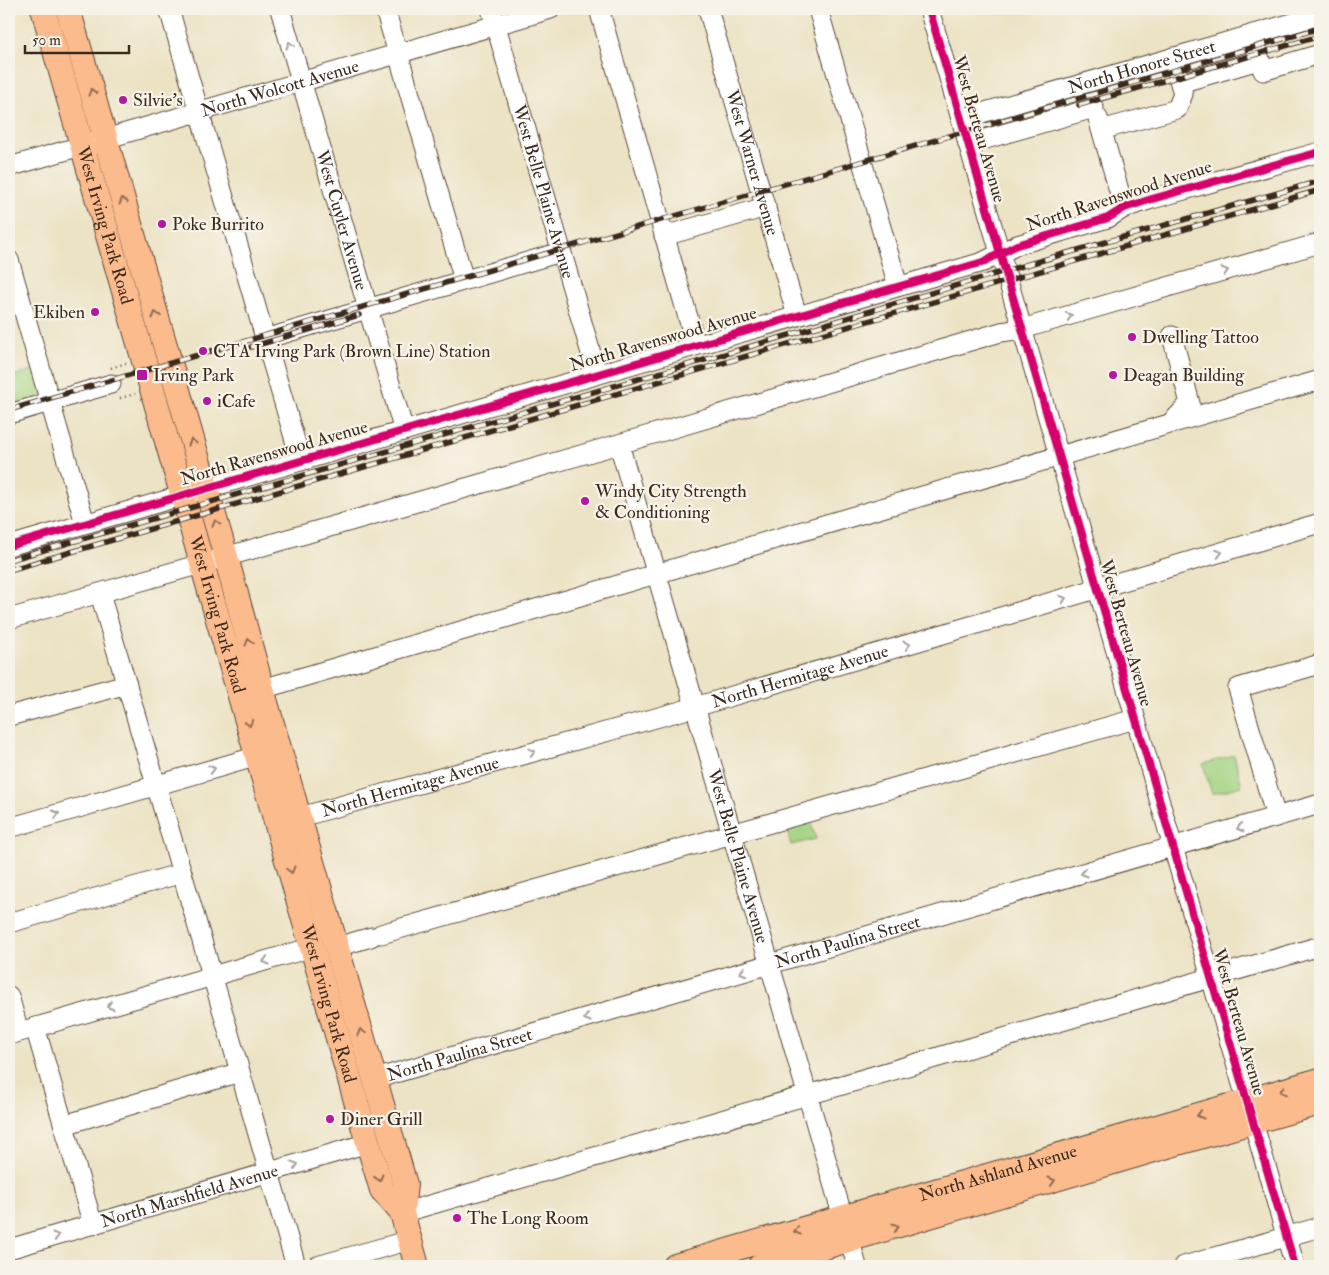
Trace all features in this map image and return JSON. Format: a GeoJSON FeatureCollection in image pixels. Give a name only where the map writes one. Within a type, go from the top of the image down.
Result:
{"type":"FeatureCollection","features":[{"type":"Feature","properties":{"kind":"main road","name":"West Irving Park Road"},"geometry":{"type":"LineString","coordinates":[[43,9],[202,564],[269,753],[289,820],[337,947],[405,1184],[402,1213],[417,1266]]}},
{"type":"Feature","properties":{"kind":"main road","name":"West Irving Park Road"},"geometry":{"type":"LineString","coordinates":[[68,9],[226,557],[262,689],[269,753]]}},
{"type":"Feature","properties":{"kind":"main road","name":"West Irving Park Road"},"geometry":{"type":"LineString","coordinates":[[289,820],[313,947],[368,1143],[382,1190],[402,1213]]}},
{"type":"Feature","properties":{"kind":"main road","name":"North Ashland Avenue"},"geometry":{"type":"LineString","coordinates":[[760,1266],[1171,1145],[1320,1080]]}},
{"type":"Feature","properties":{"kind":"main road","name":"North Ashland Avenue"},"geometry":{"type":"LineString","coordinates":[[675,1266],[843,1218],[1250,1112],[1320,1103]]}},
{"type":"Feature","properties":{"kind":"street"},"geometry":{"type":"LineString","coordinates":[[169,9],[301,461]]}},
{"type":"Feature","properties":{"kind":"street","name":"West Cuyler Avenue"},"geometry":{"type":"LineString","coordinates":[[280,9],[404,431]]}},
{"type":"Feature","properties":{"kind":"street"},"geometry":{"type":"LineString","coordinates":[[385,9],[464,280]]}},
{"type":"Feature","properties":{"kind":"street","name":"North Wolcott Avenue"},"geometry":{"type":"LineString","coordinates":[[9,167],[398,54],[493,17],[551,9]]}},
{"type":"Feature","properties":{"kind":"street"},"geometry":{"type":"LineString","coordinates":[[599,9],[696,346]]}},
{"type":"Feature","properties":{"kind":"street","name":"West Warner Avenue"},"geometry":{"type":"LineString","coordinates":[[708,9],[797,316]]}},
{"type":"Feature","properties":{"kind":"street"},"geometry":{"type":"LineString","coordinates":[[818,9],[898,286]]}},
{"type":"Feature","properties":{"kind":"street","name":"West Berteau Avenue"},"geometry":{"type":"LineString","coordinates":[[929,9],[1295,1266]]}},
{"type":"Feature","properties":{"kind":"street","name":"North Honore Street"},"geometry":{"type":"LineString","coordinates":[[961,119],[1320,15]]}},
{"type":"Feature","properties":{"kind":"street","name":"West Belle Plaine Avenue"},"geometry":{"type":"LineString","coordinates":[[493,17],[597,374]]}},
{"type":"Feature","properties":{"kind":"street"},"geometry":{"type":"LineString","coordinates":[[1252,34],[1263,71],[1320,54]]}},
{"type":"Feature","properties":{"kind":"street"},"geometry":{"type":"LineString","coordinates":[[1101,130],[1177,109],[1183,94],[1173,58]]}},
{"type":"Feature","properties":{"kind":"street"},"geometry":{"type":"LineString","coordinates":[[1180,83],[1260,60]]}},
{"type":"Feature","properties":{"kind":"street"},"geometry":{"type":"LineString","coordinates":[[1087,82],[1124,208]]}},
{"type":"Feature","properties":{"kind":"street"},"geometry":{"type":"LineString","coordinates":[[968,144],[1094,108]]}},
{"type":"Feature","properties":{"kind":"street","name":"North Ravenswood Avenue"},"geometry":{"type":"LineString","coordinates":[[9,546],[983,262],[1017,245],[1108,218],[1124,208],[1320,152]]}},
{"type":"Feature","properties":{"kind":"street"},"geometry":{"type":"LineString","coordinates":[[664,236],[766,207]]}},
{"type":"Feature","properties":{"kind":"street"},"geometry":{"type":"LineString","coordinates":[[9,619],[993,334],[1022,330],[1320,243]]}},
{"type":"Feature","properties":{"kind":"street"},"geometry":{"type":"LineString","coordinates":[[265,339],[562,252]]}},
{"type":"Feature","properties":{"kind":"street"},"geometry":{"type":"LineString","coordinates":[[9,260],[86,523]]}},
{"type":"Feature","properties":{"kind":"street"},"geometry":{"type":"LineString","coordinates":[[1170,424],[1190,404],[1172,336]]}},
{"type":"Feature","properties":{"kind":"street"},"geometry":{"type":"LineString","coordinates":[[262,689],[1320,380]]}},
{"type":"Feature","properties":{"kind":"street"},"geometry":{"type":"LineString","coordinates":[[9,414],[111,384]]}},
{"type":"Feature","properties":{"kind":"street","name":"West Belle Plaine Avenue"},"geometry":{"type":"LineString","coordinates":[[618,444],[857,1266]]}},
{"type":"Feature","properties":{"kind":"street","name":"North Hermitage Avenue"},"geometry":{"type":"LineString","coordinates":[[289,820],[695,707],[1320,523]]}},
{"type":"Feature","properties":{"kind":"street"},"geometry":{"type":"LineString","coordinates":[[100,594],[213,976],[296,1266]]}},
{"type":"Feature","properties":{"kind":"street"},"geometry":{"type":"LineString","coordinates":[[1276,817],[1238,688],[1320,664]]}},
{"type":"Feature","properties":{"kind":"street"},"geometry":{"type":"LineString","coordinates":[[9,716],[126,684]]}},
{"type":"Feature","properties":{"kind":"street"},"geometry":{"type":"LineString","coordinates":[[337,947],[1135,719]]}},
{"type":"Feature","properties":{"kind":"street"},"geometry":{"type":"LineString","coordinates":[[9,828],[269,753]]}},
{"type":"Feature","properties":{"kind":"street","name":"North Paulina Street"},"geometry":{"type":"LineString","coordinates":[[375,1079],[1320,804]]}},
{"type":"Feature","properties":{"kind":"street"},"geometry":{"type":"LineString","coordinates":[[9,923],[182,872]]}},
{"type":"Feature","properties":{"kind":"street"},"geometry":{"type":"LineString","coordinates":[[402,1213],[1320,946]]}},
{"type":"Feature","properties":{"kind":"street"},"geometry":{"type":"LineString","coordinates":[[21,1031],[313,947]]}},
{"type":"Feature","properties":{"kind":"street"},"geometry":{"type":"LineString","coordinates":[[9,996],[21,1031],[64,1125],[93,1225]]}},
{"type":"Feature","properties":{"kind":"street"},"geometry":{"type":"LineString","coordinates":[[64,1125],[240,1072]]}},
{"type":"Feature","properties":{"kind":"street","name":"North Marshfield Avenue"},"geometry":{"type":"LineString","coordinates":[[9,1250],[368,1143]]}},
{"type":"Feature","properties":{"kind":"street"},"geometry":{"type":"LineString","coordinates":[[1184,1266],[1320,1227]]}},
{"type":"Feature","properties":{"kind":"street"},"geometry":{"type":"LineString","coordinates":[[317,1266],[410,1240]]}},
{"type":"Feature","properties":{"kind":"green space"},"geometry":{"type":"Polygon","coordinates":[[[37,369],[45,397],[9,408],[9,377],[37,369]]]}},
{"type":"Feature","properties":{"kind":"green space"},"geometry":{"type":"Polygon","coordinates":[[[1234,755],[1242,786],[1212,794],[1203,764],[1234,755]]]}},
{"type":"Feature","properties":{"kind":"green space"},"geometry":{"type":"Polygon","coordinates":[[[810,821],[816,839],[791,845],[786,828],[810,821]]]}},
{"type":"Feature","properties":{"kind":"railway"},"geometry":{"type":"LineString","coordinates":[[9,410],[1320,28]]}},
{"type":"Feature","properties":{"kind":"railway"},"geometry":{"type":"LineString","coordinates":[[1079,105],[1320,36]]}},
{"type":"Feature","properties":{"kind":"railway"},"geometry":{"type":"LineString","coordinates":[[9,560],[1320,181]]}},
{"type":"Feature","properties":{"kind":"railway"},"geometry":{"type":"LineString","coordinates":[[9,570],[1320,190]]}},
{"type":"Feature","properties":{"kind":"railway"},"geometry":{"type":"LineString","coordinates":[[251,347],[359,315]]}},
{"type":"Feature","properties":{"kind":"cycle path"},"geometry":{"type":"LineString","coordinates":[[929,9],[1295,1266]]}},
{"type":"Feature","properties":{"kind":"cycle path"},"geometry":{"type":"LineString","coordinates":[[9,546],[983,262],[1017,245],[1108,218],[1124,208],[1320,152]]}},
{"type":"Feature","properties":{"kind":"place","name":"Silvie's"},"geometry":{"type":"Point","coordinates":[123,100]}},
{"type":"Feature","properties":{"kind":"place","name":"Poke Burrito"},"geometry":{"type":"Point","coordinates":[162,224]}},
{"type":"Feature","properties":{"kind":"place","name":"Ekiben"},"geometry":{"type":"Point","coordinates":[95,312]}},
{"type":"Feature","properties":{"kind":"place","name":"Dwelling Tattoo"},"geometry":{"type":"Point","coordinates":[1132,337]}},
{"type":"Feature","properties":{"kind":"place","name":"CTA Irving Park (Brown Line) Station"},"geometry":{"type":"Point","coordinates":[203,351]}},
{"type":"Feature","properties":{"kind":"place","name":"Irving Park"},"geometry":{"type":"Point","coordinates":[142,375]}},
{"type":"Feature","properties":{"kind":"place","name":"Deagan Building"},"geometry":{"type":"Point","coordinates":[1113,375]}},
{"type":"Feature","properties":{"kind":"place","name":"iCafe"},"geometry":{"type":"Point","coordinates":[207,401]}},
{"type":"Feature","properties":{"kind":"place","name":"Windy City Strength & Conditioning"},"geometry":{"type":"Point","coordinates":[585,501]}},
{"type":"Feature","properties":{"kind":"place","name":"Diner Grill"},"geometry":{"type":"Point","coordinates":[330,1119]}},
{"type":"Feature","properties":{"kind":"place","name":"The Long Room"},"geometry":{"type":"Point","coordinates":[457,1218]}}]}
